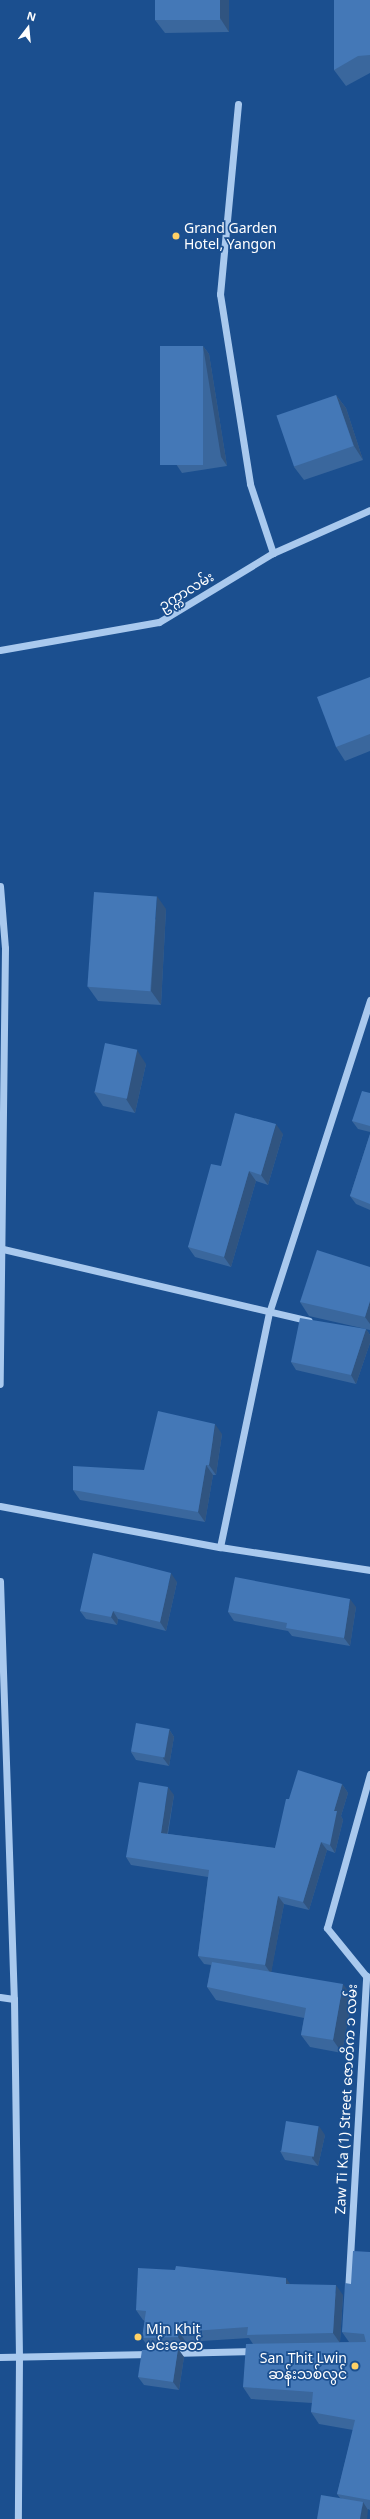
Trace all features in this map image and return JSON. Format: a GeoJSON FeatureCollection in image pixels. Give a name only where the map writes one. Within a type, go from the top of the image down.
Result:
{"type":"FeatureCollection","features":[{"type":"Feature","properties":{"kind":"street"},"geometry":{"type":"LineString","coordinates":[[238,104],[220,294],[250,484],[273,553]]}},
{"type":"Feature","properties":{"kind":"street","name":"ဥက္ကာလမ်း"},"geometry":{"type":"LineString","coordinates":[[0,650],[159,622],[273,553],[370,510]]}},
{"type":"Feature","properties":{"kind":"street"},"geometry":{"type":"LineString","coordinates":[[0,886],[5,948],[2,1213],[3,1249],[0,1384]]}},
{"type":"Feature","properties":{"kind":"street"},"geometry":{"type":"LineString","coordinates":[[220,1547],[269,1313],[370,1000]]}},
{"type":"Feature","properties":{"kind":"street"},"geometry":{"type":"LineString","coordinates":[[3,1249],[269,1313],[315,1322]]}},
{"type":"Feature","properties":{"kind":"street"},"geometry":{"type":"LineString","coordinates":[[0,1506],[220,1547],[370,1570]]}},
{"type":"Feature","properties":{"kind":"street"},"geometry":{"type":"LineString","coordinates":[[0,1581],[14,1999],[19,2358],[18,2519]]}},
{"type":"Feature","properties":{"kind":"street","name":"Zaw Ti Ka (1) Street ဇောတိက ၁ လမ်း"},"geometry":{"type":"LineString","coordinates":[[347,2303],[366,1976],[327,1928],[370,1774]]}},
{"type":"Feature","properties":{"kind":"street"},"geometry":{"type":"LineString","coordinates":[[0,1997],[14,1999]]}},
{"type":"Feature","properties":{"kind":"street"},"geometry":{"type":"LineString","coordinates":[[0,2356],[19,2358],[265,2351]]}},
{"type":"Feature","properties":{"kind":"building"},"geometry":{"type":"Polygon","coordinates":[[[155,0],[220,0],[220,20],[155,20],[155,0]]]}},
{"type":"Feature","properties":{"kind":"building"},"geometry":{"type":"Polygon","coordinates":[[[334,0],[370,0],[370,55],[358,56],[334,70],[334,0]]]}},
{"type":"Feature","properties":{"kind":"building"},"geometry":{"type":"Polygon","coordinates":[[[160,346],[203,346],[203,465],[160,465],[160,346]]]}},
{"type":"Feature","properties":{"kind":"building"},"geometry":{"type":"Polygon","coordinates":[[[336,395],[354,446],[294,467],[276,416],[336,395]]]}},
{"type":"Feature","properties":{"kind":"building"},"geometry":{"type":"Polygon","coordinates":[[[370,677],[370,734],[336,747],[317,697],[370,677]]]}},
{"type":"Feature","properties":{"kind":"building"},"geometry":{"type":"Polygon","coordinates":[[[94,892],[157,896],[150,991],[87,987],[94,892]]]}},
{"type":"Feature","properties":{"kind":"building"},"geometry":{"type":"Polygon","coordinates":[[[105,1043],[137,1050],[127,1099],[95,1092],[105,1043]]]}},
{"type":"Feature","properties":{"kind":"building"},"geometry":{"type":"Polygon","coordinates":[[[362,1091],[370,1093],[370,1126],[352,1121],[362,1091]]]}},
{"type":"Feature","properties":{"kind":"building"},"geometry":{"type":"Polygon","coordinates":[[[235,1113],[276,1124],[261,1175],[249,1171],[224,1257],[188,1247],[211,1164],[221,1166],[235,1113]]]}},
{"type":"Feature","properties":{"kind":"building"},"geometry":{"type":"Polygon","coordinates":[[[370,1134],[370,1204],[350,1196],[370,1134]]]}},
{"type":"Feature","properties":{"kind":"building"},"geometry":{"type":"Polygon","coordinates":[[[317,1250],[370,1267],[370,1301],[365,1317],[300,1302],[317,1250]]]}},
{"type":"Feature","properties":{"kind":"building"},"geometry":{"type":"Polygon","coordinates":[[[300,1318],[366,1329],[351,1375],[291,1362],[300,1318]]]}},
{"type":"Feature","properties":{"kind":"building"},"geometry":{"type":"Polygon","coordinates":[[[158,1411],[215,1424],[209,1465],[206,1465],[198,1512],[73,1490],[73,1466],[144,1470],[158,1411]]]}},
{"type":"Feature","properties":{"kind":"building"},"geometry":{"type":"Polygon","coordinates":[[[93,1553],[171,1573],[160,1622],[113,1611],[111,1617],[80,1611],[93,1553]]]}},
{"type":"Feature","properties":{"kind":"building"},"geometry":{"type":"Polygon","coordinates":[[[235,1577],[350,1599],[344,1638],[286,1628],[287,1623],[228,1612],[235,1577]]]}},
{"type":"Feature","properties":{"kind":"building"},"geometry":{"type":"Polygon","coordinates":[[[136,1723],[169,1729],[164,1757],[131,1752],[136,1723]]]}},
{"type":"Feature","properties":{"kind":"building"},"geometry":{"type":"Polygon","coordinates":[[[298,1770],[342,1784],[334,1811],[337,1811],[330,1845],[321,1842],[303,1902],[278,1896],[265,1965],[198,1956],[209,1870],[126,1857],[139,1782],[168,1787],[161,1833],[275,1848],[286,1799],[289,1799],[298,1770]]]}},
{"type":"Feature","properties":{"kind":"building"},"geometry":{"type":"Polygon","coordinates":[[[212,1962],[343,1984],[333,2040],[301,2035],[306,2008],[207,1987],[212,1962]]]}},
{"type":"Feature","properties":{"kind":"building"},"geometry":{"type":"Polygon","coordinates":[[[286,2121],[319,2126],[314,2157],[281,2152],[286,2121]]]}},
{"type":"Feature","properties":{"kind":"building"},"geometry":{"type":"Polygon","coordinates":[[[353,2251],[370,2252],[370,2500],[337,2494],[355,2420],[311,2412],[313,2392],[243,2387],[246,2344],[366,2342],[364,2334],[342,2332],[345,2283],[351,2284],[353,2251]]]}},
{"type":"Feature","properties":{"kind":"building"},"geometry":{"type":"Polygon","coordinates":[[[176,2266],[286,2278],[286,2284],[336,2285],[333,2333],[247,2335],[248,2327],[179,2332],[178,2337],[142,2338],[146,2311],[136,2310],[138,2268],[175,2270],[176,2266]]]}},
{"type":"Feature","properties":{"kind":"building"},"geometry":{"type":"Polygon","coordinates":[[[178,2349],[173,2382],[138,2377],[142,2350],[178,2349]]]}},
{"type":"Feature","properties":{"kind":"building"},"geometry":{"type":"Polygon","coordinates":[[[321,2495],[363,2502],[360,2519],[317,2519],[321,2495]]]}},
{"type":"Feature","properties":{"kind":"place","name":"Grand Garden Hotel, Yangon"},"geometry":{"type":"Point","coordinates":[176,236]}},
{"type":"Feature","properties":{"kind":"place","name":"Min Khit မင်းခေတ်"},"geometry":{"type":"Point","coordinates":[138,2337]}},
{"type":"Feature","properties":{"kind":"place","name":"San Thit Lwin ဆန်းသစ်လွင်"},"geometry":{"type":"Point","coordinates":[355,2366]}}]}
